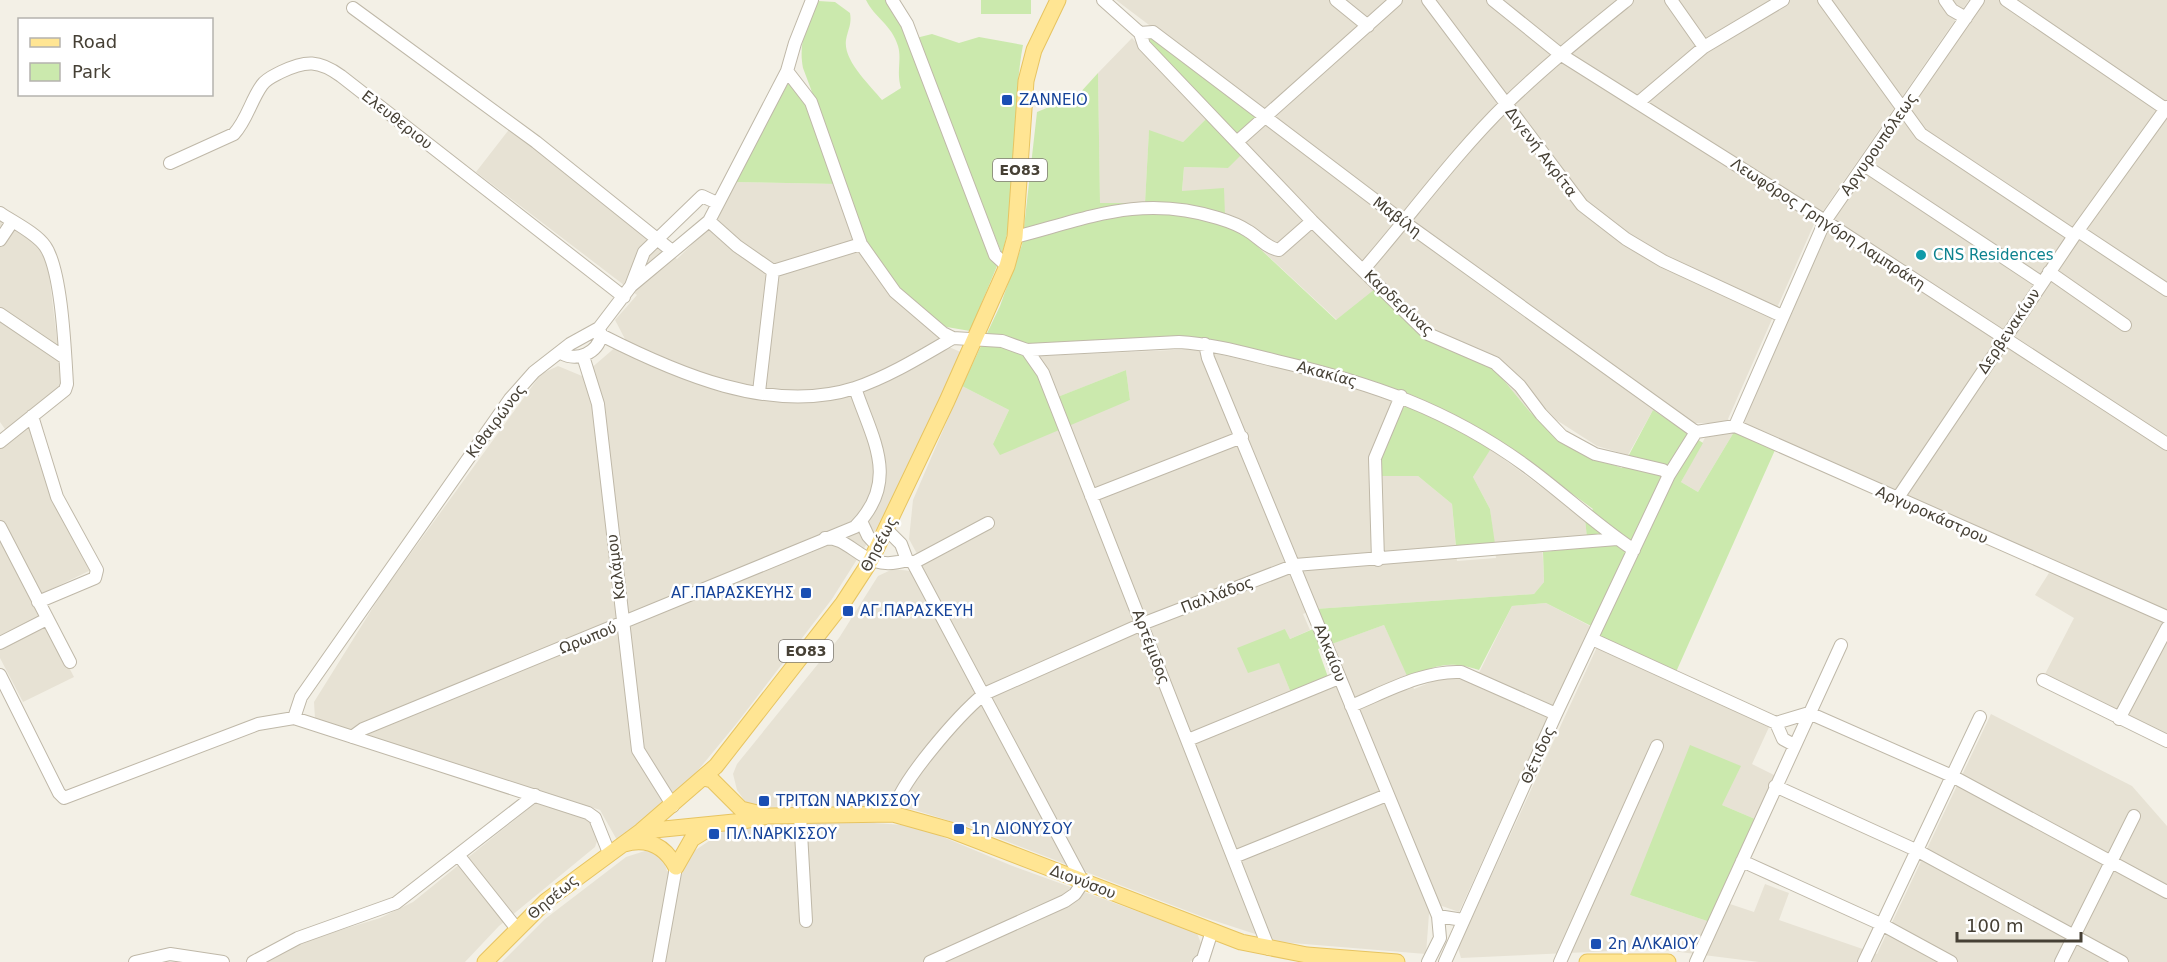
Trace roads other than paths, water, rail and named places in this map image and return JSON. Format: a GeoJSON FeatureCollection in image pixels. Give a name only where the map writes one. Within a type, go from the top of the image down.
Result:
{"type":"FeatureCollection","features":[{"type":"Feature","properties":{"kind":"main road","name":"Θησέως"},"geometry":{"type":"LineString","coordinates":[[485,962],[517,929],[570,882],[673,806],[728,753],[843,603],[875,553],[976,339],[1007,266],[1015,237],[1026,81],[1034,51],[1058,0]]}},
{"type":"Feature","properties":{"kind":"main road"},"geometry":{"type":"LineString","coordinates":[[727,795],[723,775],[728,753]]}},
{"type":"Feature","properties":{"kind":"main road"},"geometry":{"type":"LineString","coordinates":[[704,778],[705,786],[727,811],[744,821]]}},
{"type":"Feature","properties":{"kind":"main road","name":"Διονύσου"},"geometry":{"type":"LineString","coordinates":[[704,778],[712,780],[741,809],[768,816]]}},
{"type":"Feature","properties":{"kind":"main road","name":"Διονύσου"},"geometry":{"type":"LineString","coordinates":[[641,831],[744,821],[768,816],[892,814],[950,830],[1212,931],[1269,949],[1306,958],[1397,962]]}},
{"type":"Feature","properties":{"kind":"main road"},"geometry":{"type":"LineString","coordinates":[[676,867],[692,839],[717,824]]}},
{"type":"Feature","properties":{"kind":"main road"},"geometry":{"type":"LineString","coordinates":[[615,850],[640,841],[658,845],[670,856],[676,867]]}},
{"type":"Feature","properties":{"kind":"main road"},"geometry":{"type":"LineString","coordinates":[[1587,962],[1668,962]]}},
{"type":"Feature","properties":{"kind":"street","name":"Κιθαιρώνος"},"geometry":{"type":"LineString","coordinates":[[294,718],[301,697],[510,399],[534,372],[589,331],[600,331],[627,292],[709,221],[787,71],[812,0]]}},
{"type":"Feature","properties":{"kind":"street"},"geometry":{"type":"LineString","coordinates":[[892,0],[907,24],[995,255],[1007,266]]}},
{"type":"Feature","properties":{"kind":"street"},"geometry":{"type":"LineString","coordinates":[[1336,0],[1368,26]]}},
{"type":"Feature","properties":{"kind":"street"},"geometry":{"type":"LineString","coordinates":[[1238,141],[1396,0]]}},
{"type":"Feature","properties":{"kind":"street","name":"Διγενή Ακρίτα"},"geometry":{"type":"LineString","coordinates":[[1428,0],[1571,194],[1590,212],[1626,239],[1664,261],[1782,316]]}},
{"type":"Feature","properties":{"kind":"street","name":"Λεωφόρος Γρηγόρη Λαμπράκη"},"geometry":{"type":"LineString","coordinates":[[1493,0],[1560,54],[1825,221],[2167,444]]}},
{"type":"Feature","properties":{"kind":"street"},"geometry":{"type":"LineString","coordinates":[[1363,270],[1470,141],[1505,104],[1560,54],[1627,0]]}},
{"type":"Feature","properties":{"kind":"street"},"geometry":{"type":"LineString","coordinates":[[1671,0],[1704,47]]}},
{"type":"Feature","properties":{"kind":"street"},"geometry":{"type":"LineString","coordinates":[[1639,102],[1704,47],[1784,0]]}},
{"type":"Feature","properties":{"kind":"street"},"geometry":{"type":"LineString","coordinates":[[1824,0],[1921,134],[2167,290]]}},
{"type":"Feature","properties":{"kind":"street"},"geometry":{"type":"LineString","coordinates":[[1945,0],[1952,10],[1966,18]]}},
{"type":"Feature","properties":{"kind":"street","name":"Αργυρουπόλεως"},"geometry":{"type":"LineString","coordinates":[[1735,426],[1825,221],[1978,0]]}},
{"type":"Feature","properties":{"kind":"street"},"geometry":{"type":"LineString","coordinates":[[2006,0],[2167,109]]}},
{"type":"Feature","properties":{"kind":"street","name":"Μαβίλη"},"geometry":{"type":"LineString","coordinates":[[1111,2],[1140,33],[1153,32],[1404,222],[1696,432]]}},
{"type":"Feature","properties":{"kind":"street"},"geometry":{"type":"LineString","coordinates":[[353,8],[536,142],[672,252]]}},
{"type":"Feature","properties":{"kind":"street","name":"Καρδερίνας"},"geometry":{"type":"LineString","coordinates":[[1140,33],[1144,45],[1312,221],[1428,334],[1495,363],[1520,386],[1540,414],[1562,436],[1595,454],[1663,470],[1669,475]]}},
{"type":"Feature","properties":{"kind":"street","name":"Ελευθεριου"},"geometry":{"type":"LineString","coordinates":[[170,163],[234,134],[241,126],[263,83],[269,77],[297,64],[318,62],[341,76],[627,292]]}},
{"type":"Feature","properties":{"kind":"street"},"geometry":{"type":"LineString","coordinates":[[787,71],[812,102],[861,244],[895,292],[943,333],[953,338]]}},
{"type":"Feature","properties":{"kind":"street","name":"Δερβενακίων"},"geometry":{"type":"LineString","coordinates":[[1897,499],[2076,233],[2167,109]]}},
{"type":"Feature","properties":{"kind":"street"},"geometry":{"type":"LineString","coordinates":[[1864,165],[2125,325]]}},
{"type":"Feature","properties":{"kind":"street"},"geometry":{"type":"LineString","coordinates":[[627,292],[644,252],[657,239],[702,195],[717,203]]}},
{"type":"Feature","properties":{"kind":"street"},"geometry":{"type":"LineString","coordinates":[[1015,237],[1134,207],[1156,206],[1188,210],[1220,219],[1246,230],[1279,250],[1312,221]]}},
{"type":"Feature","properties":{"kind":"street"},"geometry":{"type":"LineString","coordinates":[[0,213],[44,244],[50,254],[55,273],[65,358],[65,390],[2,436]]}},
{"type":"Feature","properties":{"kind":"street"},"geometry":{"type":"LineString","coordinates":[[709,221],[737,246],[773,271]]}},
{"type":"Feature","properties":{"kind":"street"},"geometry":{"type":"LineString","coordinates":[[0,240],[12,222]]}},
{"type":"Feature","properties":{"kind":"street"},"geometry":{"type":"LineString","coordinates":[[773,271],[861,244]]}},
{"type":"Feature","properties":{"kind":"street"},"geometry":{"type":"LineString","coordinates":[[759,392],[773,271]]}},
{"type":"Feature","properties":{"kind":"street"},"geometry":{"type":"LineString","coordinates":[[0,314],[65,358]]}},
{"type":"Feature","properties":{"kind":"street"},"geometry":{"type":"LineString","coordinates":[[561,353],[574,357],[583,356],[598,345],[600,331],[709,381],[759,392],[812,397],[855,388],[908,364],[953,338]]}},
{"type":"Feature","properties":{"kind":"street","name":"Ακακίας"},"geometry":{"type":"LineString","coordinates":[[953,338],[1002,341],[1027,350],[1179,342],[1205,344],[1344,376],[1401,396],[1478,434],[1526,466],[1634,550]]}},
{"type":"Feature","properties":{"kind":"street","name":"Αλκαίου"},"geometry":{"type":"LineString","coordinates":[[1205,344],[1208,358],[1438,916],[1440,938],[1428,962]]}},
{"type":"Feature","properties":{"kind":"street","name":"Αρτέμιδος"},"geometry":{"type":"LineString","coordinates":[[1027,350],[1043,373],[1269,949]]}},
{"type":"Feature","properties":{"kind":"street","name":"Καλάμου"},"geometry":{"type":"LineString","coordinates":[[583,356],[598,404],[638,750],[673,806]]}},
{"type":"Feature","properties":{"kind":"street"},"geometry":{"type":"LineString","coordinates":[[855,388],[880,454],[880,482],[874,499],[861,520],[875,553]]}},
{"type":"Feature","properties":{"kind":"street"},"geometry":{"type":"LineString","coordinates":[[1378,560],[1375,458],[1401,396]]}},
{"type":"Feature","properties":{"kind":"street"},"geometry":{"type":"LineString","coordinates":[[32,416],[57,497],[97,570],[94,578],[38,602]]}},
{"type":"Feature","properties":{"kind":"street"},"geometry":{"type":"LineString","coordinates":[[1634,550],[1669,475],[1696,432],[1735,426]]}},
{"type":"Feature","properties":{"kind":"street","name":"Αργυροκάστρου"},"geometry":{"type":"LineString","coordinates":[[1735,426],[2167,617]]}},
{"type":"Feature","properties":{"kind":"street"},"geometry":{"type":"LineString","coordinates":[[1091,496],[1242,437]]}},
{"type":"Feature","properties":{"kind":"street","name":"Ωρωπού"},"geometry":{"type":"LineString","coordinates":[[352,737],[363,729],[855,527],[861,520]]}},
{"type":"Feature","properties":{"kind":"street"},"geometry":{"type":"LineString","coordinates":[[824,538],[831,538],[875,553],[890,564],[910,562],[988,523]]}},
{"type":"Feature","properties":{"kind":"street"},"geometry":{"type":"LineString","coordinates":[[0,527],[70,662]]}},
{"type":"Feature","properties":{"kind":"street"},"geometry":{"type":"LineString","coordinates":[[887,530],[901,544],[984,694],[1083,882],[1075,894],[1065,901],[930,962]]}},
{"type":"Feature","properties":{"kind":"street","name":"Παλλάδος"},"geometry":{"type":"LineString","coordinates":[[892,814],[897,796],[906,782],[971,705],[984,694],[1142,624],[1295,565],[1617,539]]}},
{"type":"Feature","properties":{"kind":"street","name":"Θέτιδος"},"geometry":{"type":"LineString","coordinates":[[1445,962],[1556,714],[1634,550]]}},
{"type":"Feature","properties":{"kind":"street"},"geometry":{"type":"LineString","coordinates":[[0,643],[47,618]]}},
{"type":"Feature","properties":{"kind":"street"},"geometry":{"type":"LineString","coordinates":[[2119,719],[2167,628]]}},
{"type":"Feature","properties":{"kind":"street"},"geometry":{"type":"LineString","coordinates":[[1592,639],[1776,723],[1809,713],[1953,776],[2167,892]]}},
{"type":"Feature","properties":{"kind":"street"},"geometry":{"type":"LineString","coordinates":[[1696,962],[1841,645]]}},
{"type":"Feature","properties":{"kind":"street"},"geometry":{"type":"LineString","coordinates":[[1351,706],[1446,671],[1461,672],[1556,714]]}},
{"type":"Feature","properties":{"kind":"street"},"geometry":{"type":"LineString","coordinates":[[0,675],[59,793],[64,798],[258,724],[294,718],[588,813],[595,818],[615,850]]}},
{"type":"Feature","properties":{"kind":"street"},"geometry":{"type":"LineString","coordinates":[[1188,740],[1340,678]]}},
{"type":"Feature","properties":{"kind":"street"},"geometry":{"type":"LineString","coordinates":[[2043,680],[2167,741]]}},
{"type":"Feature","properties":{"kind":"street"},"geometry":{"type":"LineString","coordinates":[[1864,962],[1980,717]]}},
{"type":"Feature","properties":{"kind":"street"},"geometry":{"type":"LineString","coordinates":[[1776,723],[1783,739],[1794,745]]}},
{"type":"Feature","properties":{"kind":"street"},"geometry":{"type":"LineString","coordinates":[[1560,962],[1656,746]]}},
{"type":"Feature","properties":{"kind":"street"},"geometry":{"type":"LineString","coordinates":[[1775,786],[1918,851],[2122,962]]}},
{"type":"Feature","properties":{"kind":"street"},"geometry":{"type":"LineString","coordinates":[[253,962],[298,938],[396,903],[536,795]]}},
{"type":"Feature","properties":{"kind":"street"},"geometry":{"type":"LineString","coordinates":[[1234,857],[1387,795]]}},
{"type":"Feature","properties":{"kind":"street"},"geometry":{"type":"LineString","coordinates":[[800,815],[806,921]]}},
{"type":"Feature","properties":{"kind":"street"},"geometry":{"type":"LineString","coordinates":[[2061,962],[2134,816]]}},
{"type":"Feature","properties":{"kind":"street"},"geometry":{"type":"LineString","coordinates":[[459,856],[517,929]]}},
{"type":"Feature","properties":{"kind":"street"},"geometry":{"type":"LineString","coordinates":[[1742,861],[1883,925],[1951,962]]}},
{"type":"Feature","properties":{"kind":"street"},"geometry":{"type":"LineString","coordinates":[[659,962],[676,867]]}},
{"type":"Feature","properties":{"kind":"street"},"geometry":{"type":"LineString","coordinates":[[1438,916],[1463,920]]}},
{"type":"Feature","properties":{"kind":"street"},"geometry":{"type":"LineString","coordinates":[[1201,961],[1212,931]]}},
{"type":"Feature","properties":{"kind":"street"},"geometry":{"type":"LineString","coordinates":[[135,962],[170,954],[223,962]]}},
{"type":"Feature","properties":{"kind":"place","name":"ΖΑΝΝΕΙΟ"},"geometry":{"type":"Point","coordinates":[1007,100]}},
{"type":"Feature","properties":{"kind":"place","name":"CNS Residences"},"geometry":{"type":"Point","coordinates":[1921,255]}},
{"type":"Feature","properties":{"kind":"place","name":"ΑΓ.ΠΑΡΑΣΚΕΥΗΣ"},"geometry":{"type":"Point","coordinates":[806,593]}},
{"type":"Feature","properties":{"kind":"place","name":"ΑΓ.ΠΑΡΑΣΚΕΥΗ"},"geometry":{"type":"Point","coordinates":[848,611]}},
{"type":"Feature","properties":{"kind":"place","name":"ΤΡΙΤΩΝ ΝΑΡΚΙΣΣΟΥ"},"geometry":{"type":"Point","coordinates":[764,801]}},
{"type":"Feature","properties":{"kind":"place","name":"1η ΔΙΟΝΥΣΟΥ"},"geometry":{"type":"Point","coordinates":[959,829]}},
{"type":"Feature","properties":{"kind":"place","name":"ΠΛ.ΝΑΡΚΙΣΣΟΥ"},"geometry":{"type":"Point","coordinates":[714,834]}},
{"type":"Feature","properties":{"kind":"place","name":"2η ΑΛΚΑΙΟΥ"},"geometry":{"type":"Point","coordinates":[1596,944]}}]}
